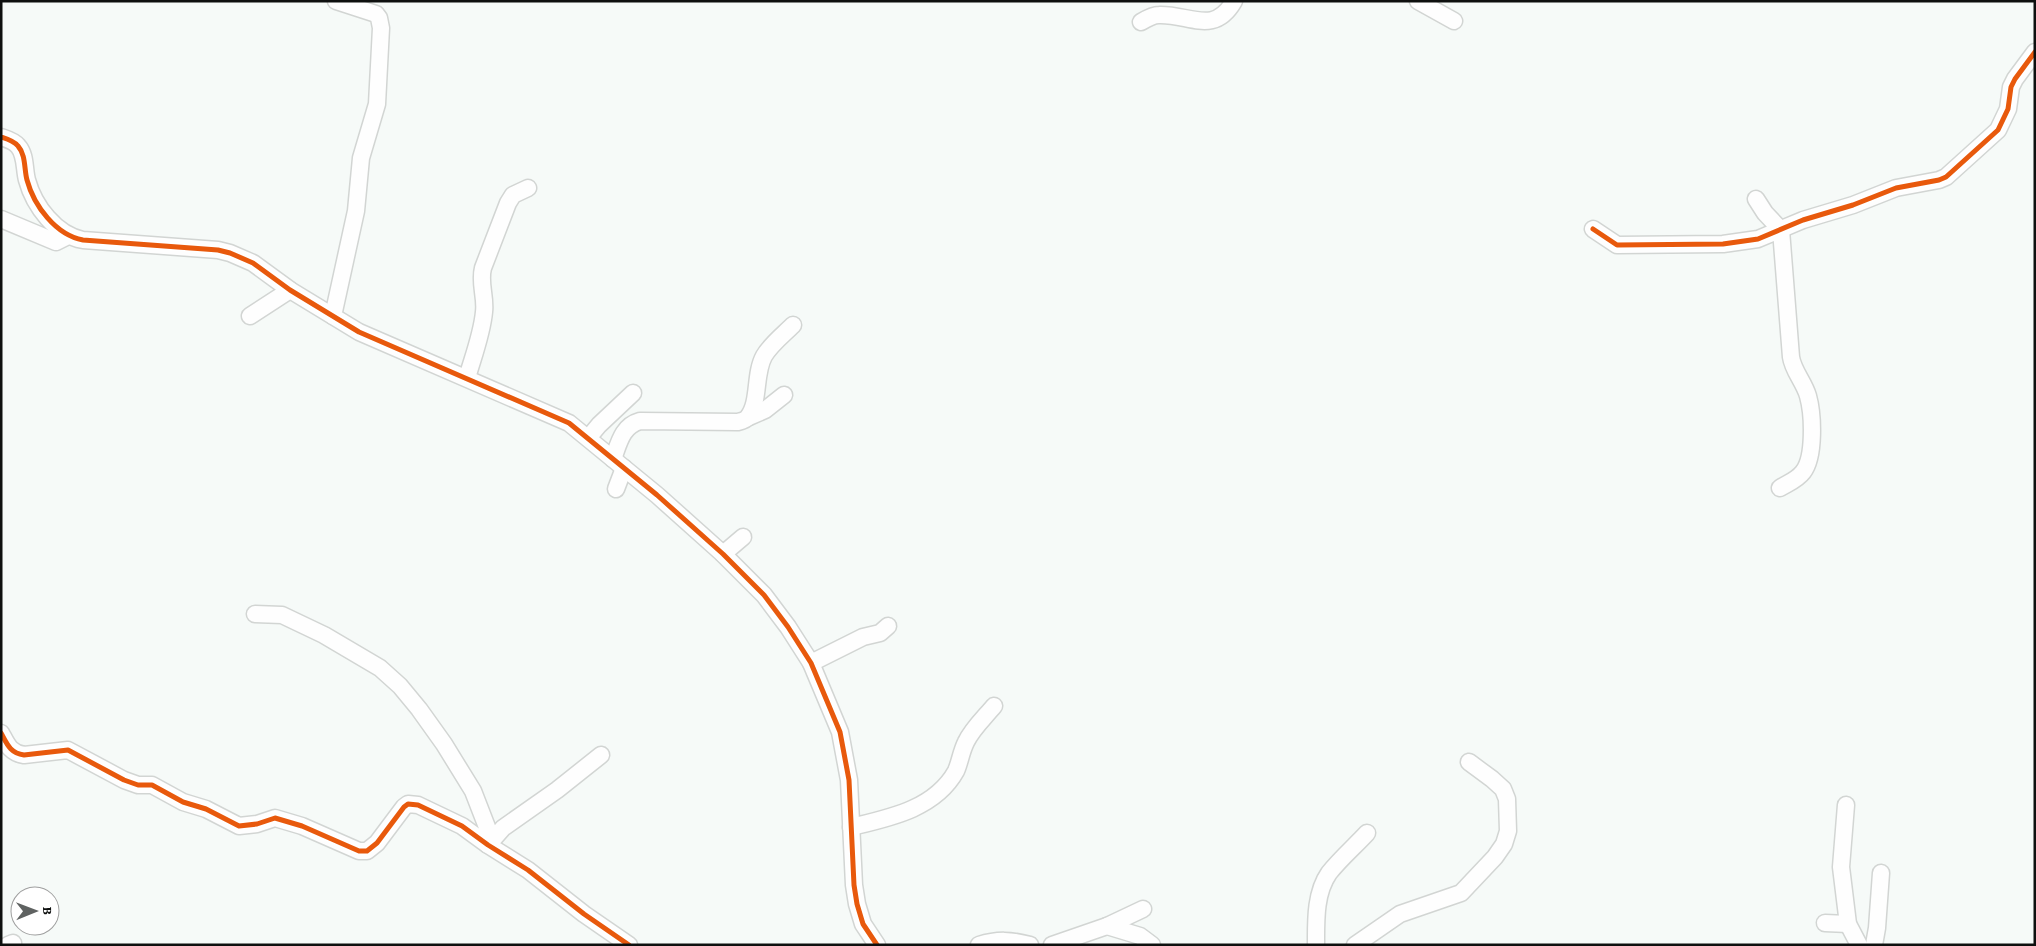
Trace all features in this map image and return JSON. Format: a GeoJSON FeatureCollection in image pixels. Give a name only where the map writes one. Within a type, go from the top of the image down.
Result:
{"type":"FeatureCollection","features":[{"type":"Feature","properties":{"kind":"street"},"geometry":{"type":"LineString","coordinates":[[333,316],[356,211],[361,158],[377,104],[381,28],[376,14],[336,1]]}},
{"type":"Feature","properties":{"kind":"street"},"geometry":{"type":"LineString","coordinates":[[1141,22],[1158,15],[1201,21],[1216,20],[1226,14],[1234,1]]}},
{"type":"Feature","properties":{"kind":"street"},"geometry":{"type":"LineString","coordinates":[[1418,1],[1454,21]]}},
{"type":"Feature","properties":{"kind":"street"},"geometry":{"type":"LineString","coordinates":[[1592,229],[1613,244],[1621,245],[1723,244],[1758,239],[1803,220],[1853,205],[1896,188],[1932,183],[1946,178],[1998,130],[2008,109],[2011,88],[2015,79],[2035,52]]}},
{"type":"Feature","properties":{"kind":"street"},"geometry":{"type":"LineString","coordinates":[[1,137],[15,143],[19,147],[36,204],[68,236],[83,240],[193,247],[230,252],[253,263],[290,290],[359,332],[568,423],[588,437],[723,554],[764,595],[788,627],[811,663],[840,732],[850,780],[854,885],[857,904],[863,924],[877,945]]}},
{"type":"Feature","properties":{"kind":"street"},"geometry":{"type":"LineString","coordinates":[[467,378],[484,319],[485,308],[481,277],[483,268],[508,202],[512,195],[528,188]]}},
{"type":"Feature","properties":{"kind":"street"},"geometry":{"type":"LineString","coordinates":[[1756,199],[1764,213],[1781,230],[1792,364],[1808,397],[1811,439],[1808,462],[1803,472],[1780,488]]}},
{"type":"Feature","properties":{"kind":"street"},"geometry":{"type":"LineString","coordinates":[[1,219],[56,242],[68,236]]}},
{"type":"Feature","properties":{"kind":"street"},"geometry":{"type":"LineString","coordinates":[[250,316],[290,290]]}},
{"type":"Feature","properties":{"kind":"street"},"geometry":{"type":"LineString","coordinates":[[749,417],[763,358],[769,348],[793,325]]}},
{"type":"Feature","properties":{"kind":"street"},"geometry":{"type":"LineString","coordinates":[[588,437],[633,393]]}},
{"type":"Feature","properties":{"kind":"street"},"geometry":{"type":"LineString","coordinates":[[616,489],[623,433],[633,423],[640,421],[738,422],[765,410],[784,395]]}},
{"type":"Feature","properties":{"kind":"street"},"geometry":{"type":"LineString","coordinates":[[723,554],[743,537]]}},
{"type":"Feature","properties":{"kind":"street"},"geometry":{"type":"LineString","coordinates":[[255,614],[282,616],[324,635],[380,668],[400,686],[444,744],[473,790],[490,842]]}},
{"type":"Feature","properties":{"kind":"street"},"geometry":{"type":"LineString","coordinates":[[811,663],[864,637],[880,633],[888,626]]}},
{"type":"Feature","properties":{"kind":"street"},"geometry":{"type":"LineString","coordinates":[[851,828],[906,813],[945,787],[956,771],[966,742],[994,706]]}},
{"type":"Feature","properties":{"kind":"street"},"geometry":{"type":"LineString","coordinates":[[1,733],[11,750],[17,754],[68,750],[124,780],[138,785],[152,785],[183,802],[206,808],[239,826],[248,826],[275,818],[302,826],[359,850],[367,851],[377,843],[404,807],[408,804],[418,805],[490,842],[628,945]]}},
{"type":"Feature","properties":{"kind":"street"},"geometry":{"type":"LineString","coordinates":[[490,842],[503,828],[557,790],[601,755]]}},
{"type":"Feature","properties":{"kind":"street"},"geometry":{"type":"LineString","coordinates":[[1355,945],[1400,914],[1460,893],[1495,857],[1504,844],[1508,831],[1507,799],[1503,790],[1492,779],[1469,762]]}},
{"type":"Feature","properties":{"kind":"street"},"geometry":{"type":"LineString","coordinates":[[1846,805],[1841,867],[1848,924],[1859,945]]}},
{"type":"Feature","properties":{"kind":"street"},"geometry":{"type":"LineString","coordinates":[[1316,945],[1317,903],[1321,890],[1329,874],[1367,833]]}},
{"type":"Feature","properties":{"kind":"street"},"geometry":{"type":"LineString","coordinates":[[1874,945],[1881,873]]}},
{"type":"Feature","properties":{"kind":"street"},"geometry":{"type":"LineString","coordinates":[[1052,945],[1107,926],[1144,909]]}},
{"type":"Feature","properties":{"kind":"street"},"geometry":{"type":"LineString","coordinates":[[1825,923],[1848,924]]}},
{"type":"Feature","properties":{"kind":"street"},"geometry":{"type":"LineString","coordinates":[[1107,926],[1140,936],[1152,945]]}},
{"type":"Feature","properties":{"kind":"street"},"geometry":{"type":"LineString","coordinates":[[979,945],[999,940],[1030,945]]}},
{"type":"Feature","properties":{"kind":"cycle path"},"geometry":{"type":"LineString","coordinates":[[1593,229],[1617,245],[1723,244],[1758,239],[1803,220],[1853,205],[1896,188],[1939,180],[1946,177],[1998,130],[2008,109],[2011,87],[2035,52]]}},
{"type":"Feature","properties":{"kind":"cycle path"},"geometry":{"type":"LineString","coordinates":[[1,137],[10,140],[21,150],[27,180],[35,200],[55,226],[64,232],[83,240],[218,250],[253,263],[290,290],[359,332],[569,423],[657,495],[723,554],[764,595],[788,627],[811,663],[840,732],[849,780],[854,885],[857,904],[863,924],[877,945]]}},
{"type":"Feature","properties":{"kind":"cycle path"},"geometry":{"type":"LineString","coordinates":[[1,733],[10,747],[19,754],[68,750],[124,780],[138,785],[152,785],[183,802],[206,809],[239,826],[257,824],[275,818],[302,826],[359,851],[367,851],[377,843],[404,807],[408,804],[418,805],[462,826],[528,870],[584,914],[629,945]]}}]}
